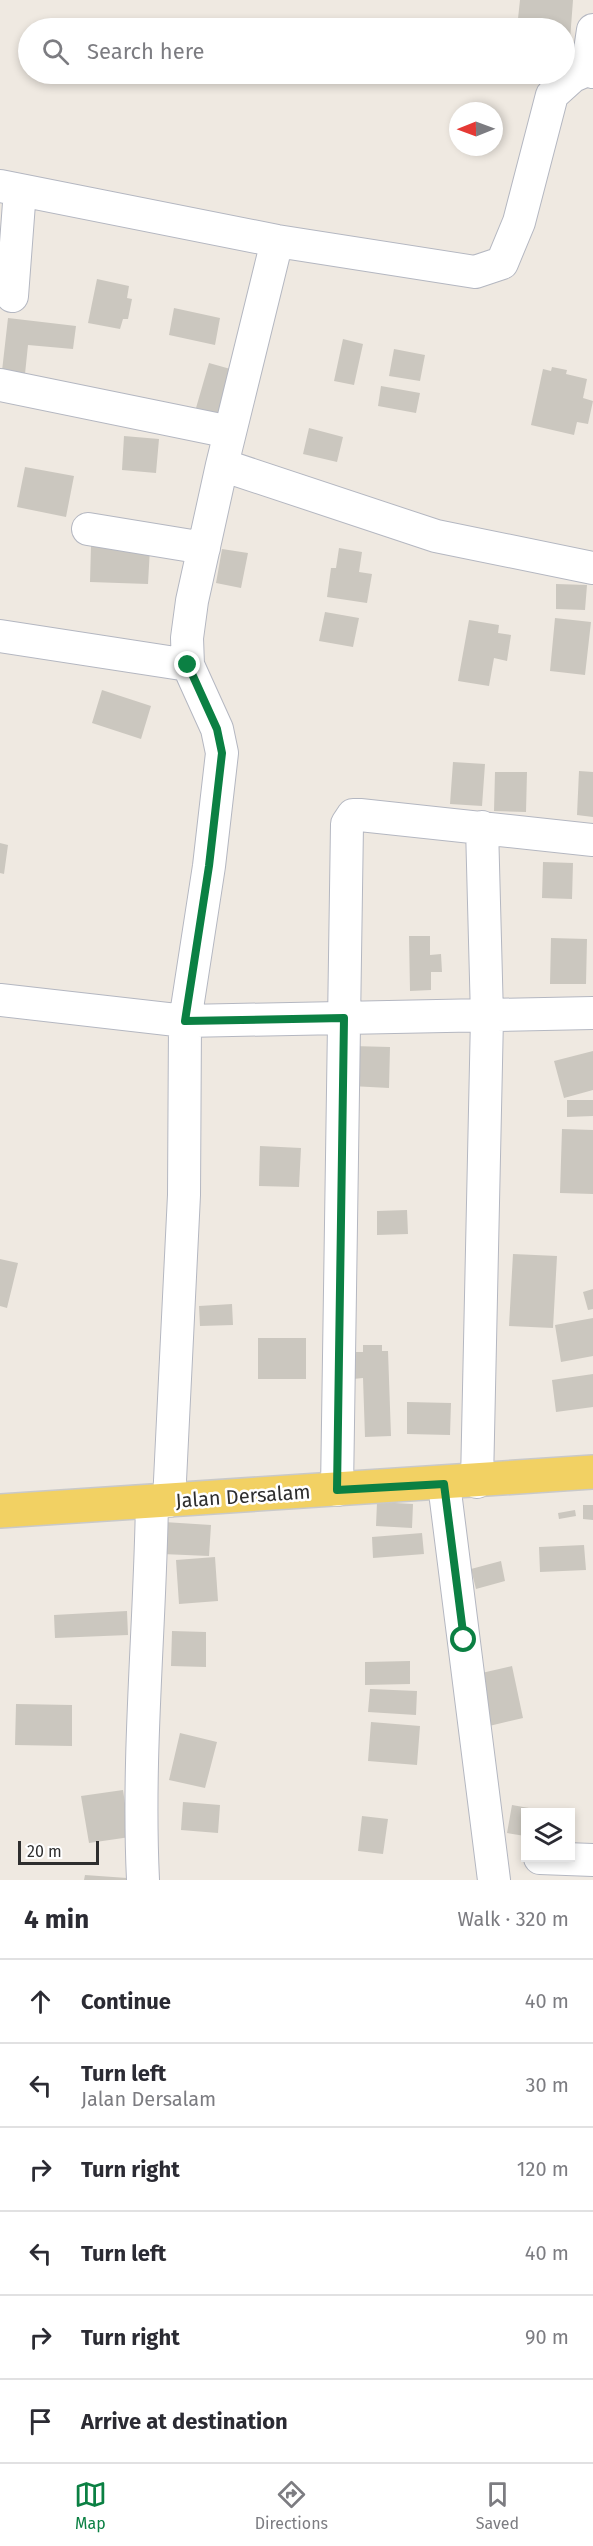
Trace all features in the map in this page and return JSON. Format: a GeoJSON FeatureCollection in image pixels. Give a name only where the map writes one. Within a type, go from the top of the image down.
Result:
{"type":"FeatureCollection","features":[{"type":"Feature","properties":{"kind":"main road","name":"Jalan Dersalam"},"geometry":{"type":"LineString","coordinates":[[0,1511],[477,1482],[593,1472]]}},
{"type":"Feature","properties":{"kind":"street"},"geometry":{"type":"LineString","coordinates":[[575,75],[590,71],[593,30]]}},
{"type":"Feature","properties":{"kind":"street"},"geometry":{"type":"LineString","coordinates":[[12,296],[10,188],[277,241],[475,272],[502,263],[519,222],[552,95],[564,84]]}},
{"type":"Feature","properties":{"kind":"street"},"geometry":{"type":"LineString","coordinates":[[143,1880],[143,1726],[184,1195],[185,1021],[209,866],[222,753],[217,729],[188,665],[188,628],[222,465],[277,241]]}},
{"type":"Feature","properties":{"kind":"street"},"geometry":{"type":"LineString","coordinates":[[0,385],[230,432]]}},
{"type":"Feature","properties":{"kind":"street"},"geometry":{"type":"LineString","coordinates":[[222,465],[436,536],[593,568]]}},
{"type":"Feature","properties":{"kind":"street"},"geometry":{"type":"LineString","coordinates":[[88,529],[204,548]]}},
{"type":"Feature","properties":{"kind":"street"},"geometry":{"type":"LineString","coordinates":[[0,636],[188,665]]}},
{"type":"Feature","properties":{"kind":"street"},"geometry":{"type":"LineString","coordinates":[[337,1490],[345,834],[350,818],[360,815],[593,840]]}},
{"type":"Feature","properties":{"kind":"street"},"geometry":{"type":"LineString","coordinates":[[477,1482],[488,1017],[482,827]]}},
{"type":"Feature","properties":{"kind":"street"},"geometry":{"type":"LineString","coordinates":[[0,1000],[185,1021],[488,1017],[593,1013]]}},
{"type":"Feature","properties":{"kind":"street"},"geometry":{"type":"LineString","coordinates":[[444,1484],[493,1868],[521,1858]]}},
{"type":"Feature","properties":{"kind":"street"},"geometry":{"type":"LineString","coordinates":[[575,1859],[593,1860]]}},
{"type":"Feature","properties":{"kind":"building"},"geometry":{"type":"Polygon","coordinates":[[[520,0],[573,0],[572,18],[518,18],[520,0]]]}},
{"type":"Feature","properties":{"kind":"building"},"geometry":{"type":"Polygon","coordinates":[[[97,279],[129,286],[127,298],[132,299],[128,319],[123,319],[120,329],[88,323],[97,279]]]}},
{"type":"Feature","properties":{"kind":"building"},"geometry":{"type":"Polygon","coordinates":[[[174,308],[220,318],[215,345],[169,335],[174,308]]]}},
{"type":"Feature","properties":{"kind":"building"},"geometry":{"type":"Polygon","coordinates":[[[8,318],[76,326],[73,349],[28,345],[25,374],[2,371],[8,318]]]}},
{"type":"Feature","properties":{"kind":"building"},"geometry":{"type":"Polygon","coordinates":[[[343,339],[363,344],[354,385],[334,381],[343,339]]]}},
{"type":"Feature","properties":{"kind":"building"},"geometry":{"type":"Polygon","coordinates":[[[394,349],[425,355],[420,381],[389,376],[394,349]]]}},
{"type":"Feature","properties":{"kind":"building"},"geometry":{"type":"Polygon","coordinates":[[[209,363],[234,370],[222,415],[196,408],[209,363]]]}},
{"type":"Feature","properties":{"kind":"building"},"geometry":{"type":"Polygon","coordinates":[[[552,367],[567,370],[566,374],[587,379],[583,398],[593,401],[588,424],[577,422],[574,435],[531,425],[543,369],[551,371],[552,367]]]}},
{"type":"Feature","properties":{"kind":"building"},"geometry":{"type":"Polygon","coordinates":[[[381,386],[420,393],[416,413],[378,406],[381,386]]]}},
{"type":"Feature","properties":{"kind":"building"},"geometry":{"type":"Polygon","coordinates":[[[309,428],[343,437],[337,462],[303,454],[309,428]]]}},
{"type":"Feature","properties":{"kind":"building"},"geometry":{"type":"Polygon","coordinates":[[[124,436],[159,439],[156,473],[122,470],[124,436]]]}},
{"type":"Feature","properties":{"kind":"building"},"geometry":{"type":"Polygon","coordinates":[[[25,467],[74,476],[66,517],[17,507],[25,467]]]}},
{"type":"Feature","properties":{"kind":"building"},"geometry":{"type":"Polygon","coordinates":[[[91,546],[150,548],[148,584],[90,582],[91,546]]]}},
{"type":"Feature","properties":{"kind":"building"},"geometry":{"type":"Polygon","coordinates":[[[339,548],[362,552],[359,572],[372,574],[367,603],[327,597],[331,568],[336,568],[339,548]]]}},
{"type":"Feature","properties":{"kind":"building"},"geometry":{"type":"Polygon","coordinates":[[[222,549],[248,553],[241,588],[216,583],[222,549]]]}},
{"type":"Feature","properties":{"kind":"building"},"geometry":{"type":"Polygon","coordinates":[[[556,584],[587,585],[585,610],[556,609],[556,584]]]}},
{"type":"Feature","properties":{"kind":"building"},"geometry":{"type":"Polygon","coordinates":[[[325,612],[359,618],[353,647],[319,641],[325,612]]]}},
{"type":"Feature","properties":{"kind":"building"},"geometry":{"type":"Polygon","coordinates":[[[555,618],[591,622],[585,675],[550,671],[555,618]]]}},
{"type":"Feature","properties":{"kind":"building"},"geometry":{"type":"Polygon","coordinates":[[[469,620],[499,625],[498,633],[511,635],[507,661],[494,658],[489,686],[458,681],[469,620]]]}},
{"type":"Feature","properties":{"kind":"building"},"geometry":{"type":"Polygon","coordinates":[[[102,690],[151,706],[141,739],[92,723],[102,690]]]}},
{"type":"Feature","properties":{"kind":"building"},"geometry":{"type":"Polygon","coordinates":[[[453,762],[485,764],[482,806],[450,804],[453,762]]]}},
{"type":"Feature","properties":{"kind":"building"},"geometry":{"type":"Polygon","coordinates":[[[579,771],[593,772],[593,817],[577,815],[579,771]]]}},
{"type":"Feature","properties":{"kind":"building"},"geometry":{"type":"Polygon","coordinates":[[[495,772],[527,772],[526,812],[494,811],[495,772]]]}},
{"type":"Feature","properties":{"kind":"building"},"geometry":{"type":"Polygon","coordinates":[[[0,843],[8,845],[4,874],[0,873],[0,843]]]}},
{"type":"Feature","properties":{"kind":"building"},"geometry":{"type":"Polygon","coordinates":[[[543,862],[573,863],[572,899],[542,898],[543,862]]]}},
{"type":"Feature","properties":{"kind":"building"},"geometry":{"type":"Polygon","coordinates":[[[409,936],[430,936],[430,955],[441,954],[442,972],[431,972],[431,990],[410,991],[409,936]]]}},
{"type":"Feature","properties":{"kind":"building"},"geometry":{"type":"Polygon","coordinates":[[[551,938],[587,939],[586,984],[550,984],[551,938]]]}},
{"type":"Feature","properties":{"kind":"building"},"geometry":{"type":"Polygon","coordinates":[[[352,1046],[390,1047],[389,1088],[351,1086],[352,1046]]]}},
{"type":"Feature","properties":{"kind":"building"},"geometry":{"type":"Polygon","coordinates":[[[593,1051],[593,1090],[564,1098],[554,1061],[593,1051]]]}},
{"type":"Feature","properties":{"kind":"building"},"geometry":{"type":"Polygon","coordinates":[[[567,1100],[593,1100],[593,1116],[567,1117],[567,1100]]]}},
{"type":"Feature","properties":{"kind":"building"},"geometry":{"type":"Polygon","coordinates":[[[562,1129],[593,1130],[593,1194],[560,1193],[562,1129]]]}},
{"type":"Feature","properties":{"kind":"building"},"geometry":{"type":"Polygon","coordinates":[[[260,1146],[301,1148],[299,1187],[259,1186],[260,1146]]]}},
{"type":"Feature","properties":{"kind":"building"},"geometry":{"type":"Polygon","coordinates":[[[407,1210],[408,1234],[377,1235],[377,1211],[407,1210]]]}},
{"type":"Feature","properties":{"kind":"building"},"geometry":{"type":"Polygon","coordinates":[[[513,1254],[557,1256],[553,1328],[509,1326],[513,1254]]]}},
{"type":"Feature","properties":{"kind":"building"},"geometry":{"type":"Polygon","coordinates":[[[0,1259],[18,1263],[7,1308],[0,1306],[0,1259]]]}},
{"type":"Feature","properties":{"kind":"building"},"geometry":{"type":"Polygon","coordinates":[[[593,1289],[593,1309],[588,1310],[583,1292],[593,1289]]]}},
{"type":"Feature","properties":{"kind":"building"},"geometry":{"type":"Polygon","coordinates":[[[232,1304],[233,1325],[200,1326],[199,1306],[232,1304]]]}},
{"type":"Feature","properties":{"kind":"building"},"geometry":{"type":"Polygon","coordinates":[[[593,1318],[593,1356],[561,1362],[555,1325],[593,1318]]]}},
{"type":"Feature","properties":{"kind":"building"},"geometry":{"type":"Polygon","coordinates":[[[258,1338],[306,1338],[306,1379],[258,1379],[258,1338]]]}},
{"type":"Feature","properties":{"kind":"building"},"geometry":{"type":"Polygon","coordinates":[[[363,1345],[382,1345],[382,1351],[388,1351],[391,1436],[365,1437],[363,1378],[353,1379],[352,1352],[363,1352],[363,1345]]]}},
{"type":"Feature","properties":{"kind":"building"},"geometry":{"type":"Polygon","coordinates":[[[593,1374],[593,1407],[556,1412],[552,1380],[593,1374]]]}},
{"type":"Feature","properties":{"kind":"building"},"geometry":{"type":"Polygon","coordinates":[[[407,1402],[451,1403],[450,1435],[407,1434],[407,1402]]]}},
{"type":"Feature","properties":{"kind":"building"},"geometry":{"type":"Polygon","coordinates":[[[377,1502],[413,1504],[412,1528],[376,1526],[377,1502]]]}},
{"type":"Feature","properties":{"kind":"building"},"geometry":{"type":"Polygon","coordinates":[[[583,1505],[593,1505],[593,1520],[583,1519],[583,1505]]]}},
{"type":"Feature","properties":{"kind":"building"},"geometry":{"type":"Polygon","coordinates":[[[575,1510],[576,1516],[559,1519],[558,1513],[575,1510]]]}},
{"type":"Feature","properties":{"kind":"building"},"geometry":{"type":"Polygon","coordinates":[[[164,1522],[211,1525],[209,1556],[162,1554],[164,1522]]]}},
{"type":"Feature","properties":{"kind":"building"},"geometry":{"type":"Polygon","coordinates":[[[422,1533],[424,1554],[373,1558],[372,1537],[422,1533]]]}},
{"type":"Feature","properties":{"kind":"building"},"geometry":{"type":"Polygon","coordinates":[[[584,1545],[586,1570],[540,1572],[539,1547],[584,1545]]]}},
{"type":"Feature","properties":{"kind":"building"},"geometry":{"type":"Polygon","coordinates":[[[215,1557],[218,1601],[179,1604],[176,1560],[215,1557]]]}},
{"type":"Feature","properties":{"kind":"building"},"geometry":{"type":"Polygon","coordinates":[[[501,1561],[505,1581],[476,1589],[471,1569],[501,1561]]]}},
{"type":"Feature","properties":{"kind":"building"},"geometry":{"type":"Polygon","coordinates":[[[127,1611],[128,1635],[55,1638],[54,1615],[127,1611]]]}},
{"type":"Feature","properties":{"kind":"building"},"geometry":{"type":"Polygon","coordinates":[[[172,1631],[206,1632],[206,1667],[171,1666],[172,1631]]]}},
{"type":"Feature","properties":{"kind":"building"},"geometry":{"type":"Polygon","coordinates":[[[410,1661],[410,1684],[365,1685],[365,1662],[410,1661]]]}},
{"type":"Feature","properties":{"kind":"building"},"geometry":{"type":"Polygon","coordinates":[[[512,1666],[523,1718],[485,1727],[473,1675],[512,1666]]]}},
{"type":"Feature","properties":{"kind":"building"},"geometry":{"type":"Polygon","coordinates":[[[370,1689],[417,1691],[416,1715],[368,1712],[370,1689]]]}},
{"type":"Feature","properties":{"kind":"building"},"geometry":{"type":"Polygon","coordinates":[[[16,1704],[72,1705],[72,1746],[15,1745],[16,1704]]]}},
{"type":"Feature","properties":{"kind":"building"},"geometry":{"type":"Polygon","coordinates":[[[371,1722],[420,1726],[417,1765],[368,1761],[371,1722]]]}},
{"type":"Feature","properties":{"kind":"building"},"geometry":{"type":"Polygon","coordinates":[[[180,1733],[217,1742],[205,1788],[169,1780],[180,1733]]]}},
{"type":"Feature","properties":{"kind":"building"},"geometry":{"type":"Polygon","coordinates":[[[123,1790],[130,1837],[89,1843],[81,1796],[123,1790]]]}},
{"type":"Feature","properties":{"kind":"building"},"geometry":{"type":"Polygon","coordinates":[[[183,1802],[220,1805],[218,1833],[181,1830],[183,1802]]]}},
{"type":"Feature","properties":{"kind":"building"},"geometry":{"type":"Polygon","coordinates":[[[512,1805],[529,1808],[521,1808],[521,1835],[507,1833],[512,1805]]]}},
{"type":"Feature","properties":{"kind":"building"},"geometry":{"type":"Polygon","coordinates":[[[362,1816],[388,1819],[383,1854],[358,1851],[362,1816]]]}},
{"type":"Feature","properties":{"kind":"building"},"geometry":{"type":"Polygon","coordinates":[[[85,1875],[127,1878],[127,1880],[84,1880],[85,1875]]]}},
{"type":"Feature","properties":{"kind":"route"},"geometry":{"type":"LineString","coordinates":[[188,665],[217,729],[222,753],[209,866],[185,1021],[344,1018],[337,1490],[444,1484],[464,1640]]}}]}
